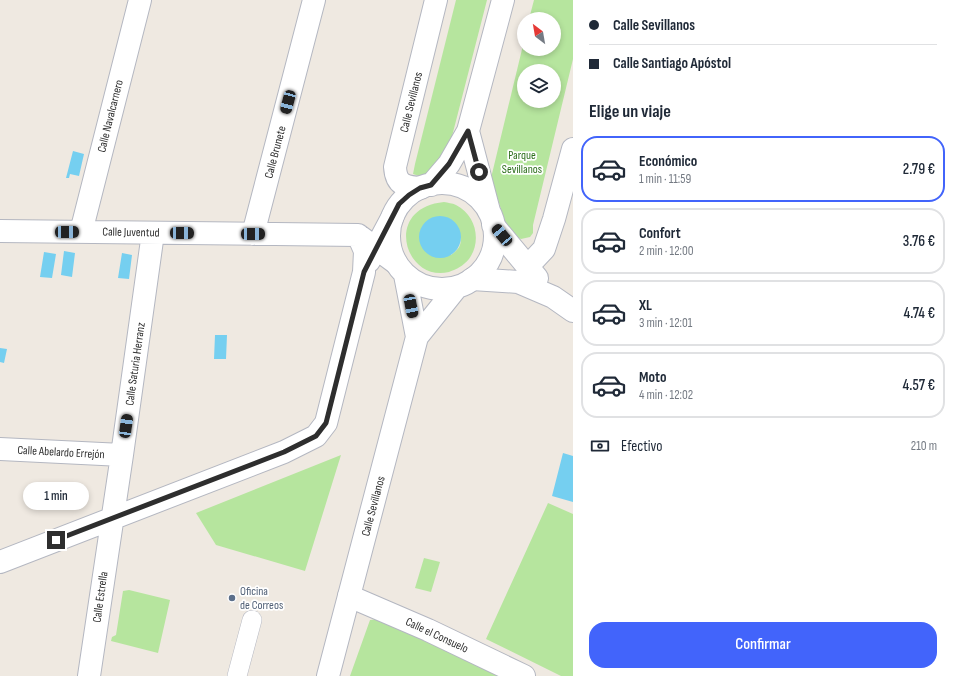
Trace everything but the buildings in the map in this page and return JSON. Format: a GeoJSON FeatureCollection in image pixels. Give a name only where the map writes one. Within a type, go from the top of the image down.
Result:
{"type":"FeatureCollection","features":[{"type":"Feature","properties":{"kind":"street","name":"Calle Navalcarnero"},"geometry":{"type":"LineString","coordinates":[[81,232],[140,0]]}},
{"type":"Feature","properties":{"kind":"street","name":"Calle Brunete"},"geometry":{"type":"LineString","coordinates":[[253,234],[314,0]]}},
{"type":"Feature","properties":{"kind":"street","name":"Calle Sevillanos"},"geometry":{"type":"LineString","coordinates":[[426,186],[408,187],[400,182],[395,175],[395,167],[436,0]]}},
{"type":"Feature","properties":{"kind":"street"},"geometry":{"type":"LineString","coordinates":[[364,272],[399,204],[409,195],[426,186],[449,164],[468,131],[503,0]]}},
{"type":"Feature","properties":{"kind":"street"},"geometry":{"type":"LineString","coordinates":[[465,283],[484,269],[491,255],[494,240],[491,218],[468,131]]}},
{"type":"Feature","properties":{"kind":"street"},"geometry":{"type":"LineString","coordinates":[[528,266],[544,249],[554,219],[573,149]]}},
{"type":"Feature","properties":{"kind":"street"},"geometry":{"type":"LineString","coordinates":[[426,186],[449,184],[465,189],[479,199],[491,218],[553,297]]}},
{"type":"Feature","properties":{"kind":"street"},"geometry":{"type":"LineString","coordinates":[[393,216],[389,232],[390,248],[400,269]]}},
{"type":"Feature","properties":{"kind":"street","name":"Calle Juventud"},"geometry":{"type":"LineString","coordinates":[[0,231],[358,235]]}},
{"type":"Feature","properties":{"kind":"street","name":"Calle Saturia Herranz"},"geometry":{"type":"LineString","coordinates":[[112,519],[153,233]]}},
{"type":"Feature","properties":{"kind":"street"},"geometry":{"type":"LineString","coordinates":[[358,235],[376,248],[416,283],[430,288],[444,289],[465,283],[518,282],[553,297],[573,311]]}},
{"type":"Feature","properties":{"kind":"street"},"geometry":{"type":"LineString","coordinates":[[0,562],[284,452],[316,436],[326,423],[364,272],[365,251],[358,235]]}},
{"type":"Feature","properties":{"kind":"street","name":"Calle Sevillanos"},"geometry":{"type":"LineString","coordinates":[[400,269],[417,337]]}},
{"type":"Feature","properties":{"kind":"street","name":"Calle Sevillanos"},"geometry":{"type":"LineString","coordinates":[[328,676],[417,337],[465,283]]}},
{"type":"Feature","properties":{"kind":"street","name":"Calle Abelardo Errejón"},"geometry":{"type":"LineString","coordinates":[[0,449],[122,455]]}},
{"type":"Feature","properties":{"kind":"street","name":"Calle Estrella"},"geometry":{"type":"LineString","coordinates":[[89,676],[112,519]]}},
{"type":"Feature","properties":{"kind":"street","name":"Calle el Consuelo"},"geometry":{"type":"LineString","coordinates":[[349,596],[428,630],[524,676]]}},
{"type":"Feature","properties":{"kind":"street"},"geometry":{"type":"LineString","coordinates":[[237,676],[252,620]]}},
{"type":"Feature","properties":{"kind":"green space"},"geometry":{"type":"Polygon","coordinates":[[[456,0],[487,0],[449,148],[426,175],[419,176],[413,174],[415,164],[456,0]]]}},
{"type":"Feature","properties":{"kind":"green space","name":"Parque Sevillanos"},"geometry":{"type":"Polygon","coordinates":[[[534,0],[573,0],[573,59],[533,225],[533,233],[530,237],[521,239],[514,236],[506,225],[491,178],[517,70],[517,108],[561,108],[561,64],[518,64],[520,56],[561,56],[561,12],[531,12],[534,0]]]}},
{"type":"Feature","properties":{"kind":"green space"},"geometry":{"type":"Polygon","coordinates":[[[444,202],[456,205],[463,209],[468,215],[475,229],[475,244],[469,259],[462,265],[449,272],[434,272],[421,267],[412,256],[407,243],[407,230],[412,217],[425,207],[444,202]],[[440,217],[451,255],[460,244],[461,240],[459,233],[456,226],[449,219],[440,217]]]}},
{"type":"Feature","properties":{"kind":"green space"},"geometry":{"type":"Polygon","coordinates":[[[341,455],[305,571],[216,545],[196,513],[341,455]]]}},
{"type":"Feature","properties":{"kind":"green space"},"geometry":{"type":"Polygon","coordinates":[[[548,503],[573,514],[573,676],[561,676],[486,639],[548,503]]]}},
{"type":"Feature","properties":{"kind":"green space"},"geometry":{"type":"Polygon","coordinates":[[[424,558],[440,562],[431,592],[415,588],[424,558]]]}},
{"type":"Feature","properties":{"kind":"green space"},"geometry":{"type":"Polygon","coordinates":[[[129,590],[170,600],[158,653],[111,641],[112,637],[116,635],[123,591],[129,590]]]}},
{"type":"Feature","properties":{"kind":"green space"},"geometry":{"type":"Polygon","coordinates":[[[379,619],[499,676],[350,676],[370,620],[379,619]]]}},
{"type":"Feature","properties":{"kind":"water"},"geometry":{"type":"Polygon","coordinates":[[[73,151],[84,154],[79,176],[70,174],[69,178],[66,178],[73,151]]]}},
{"type":"Feature","properties":{"kind":"water"},"geometry":{"type":"Polygon","coordinates":[[[440,216],[455,222],[461,237],[455,252],[440,258],[425,252],[419,237],[425,222],[440,216]]]}},
{"type":"Feature","properties":{"kind":"water"},"geometry":{"type":"Polygon","coordinates":[[[64,251],[75,253],[72,277],[61,275],[64,251]]]}},
{"type":"Feature","properties":{"kind":"water"},"geometry":{"type":"Polygon","coordinates":[[[44,252],[56,254],[52,278],[40,277],[44,252]]]}},
{"type":"Feature","properties":{"kind":"water"},"geometry":{"type":"Polygon","coordinates":[[[122,253],[132,255],[129,279],[118,278],[122,253]]]}},
{"type":"Feature","properties":{"kind":"water"},"geometry":{"type":"Polygon","coordinates":[[[215,335],[227,335],[226,359],[214,359],[215,335]]]}},
{"type":"Feature","properties":{"kind":"water"},"geometry":{"type":"Polygon","coordinates":[[[0,348],[7,349],[4,363],[0,362],[0,348]]]}},
{"type":"Feature","properties":{"kind":"water"},"geometry":{"type":"Polygon","coordinates":[[[563,453],[573,456],[573,502],[552,496],[563,453]]]}},
{"type":"Feature","properties":{"kind":"place","name":"Oficina de Correos"},"geometry":{"type":"Point","coordinates":[232,598]}},
{"type":"Feature","properties":{"kind":"route"},"geometry":{"type":"LineString","coordinates":[[56,540],[284,452],[303,444],[316,436],[326,423],[364,272],[399,204],[420,188],[431,185],[449,164],[468,131],[479,172]]}}]}
